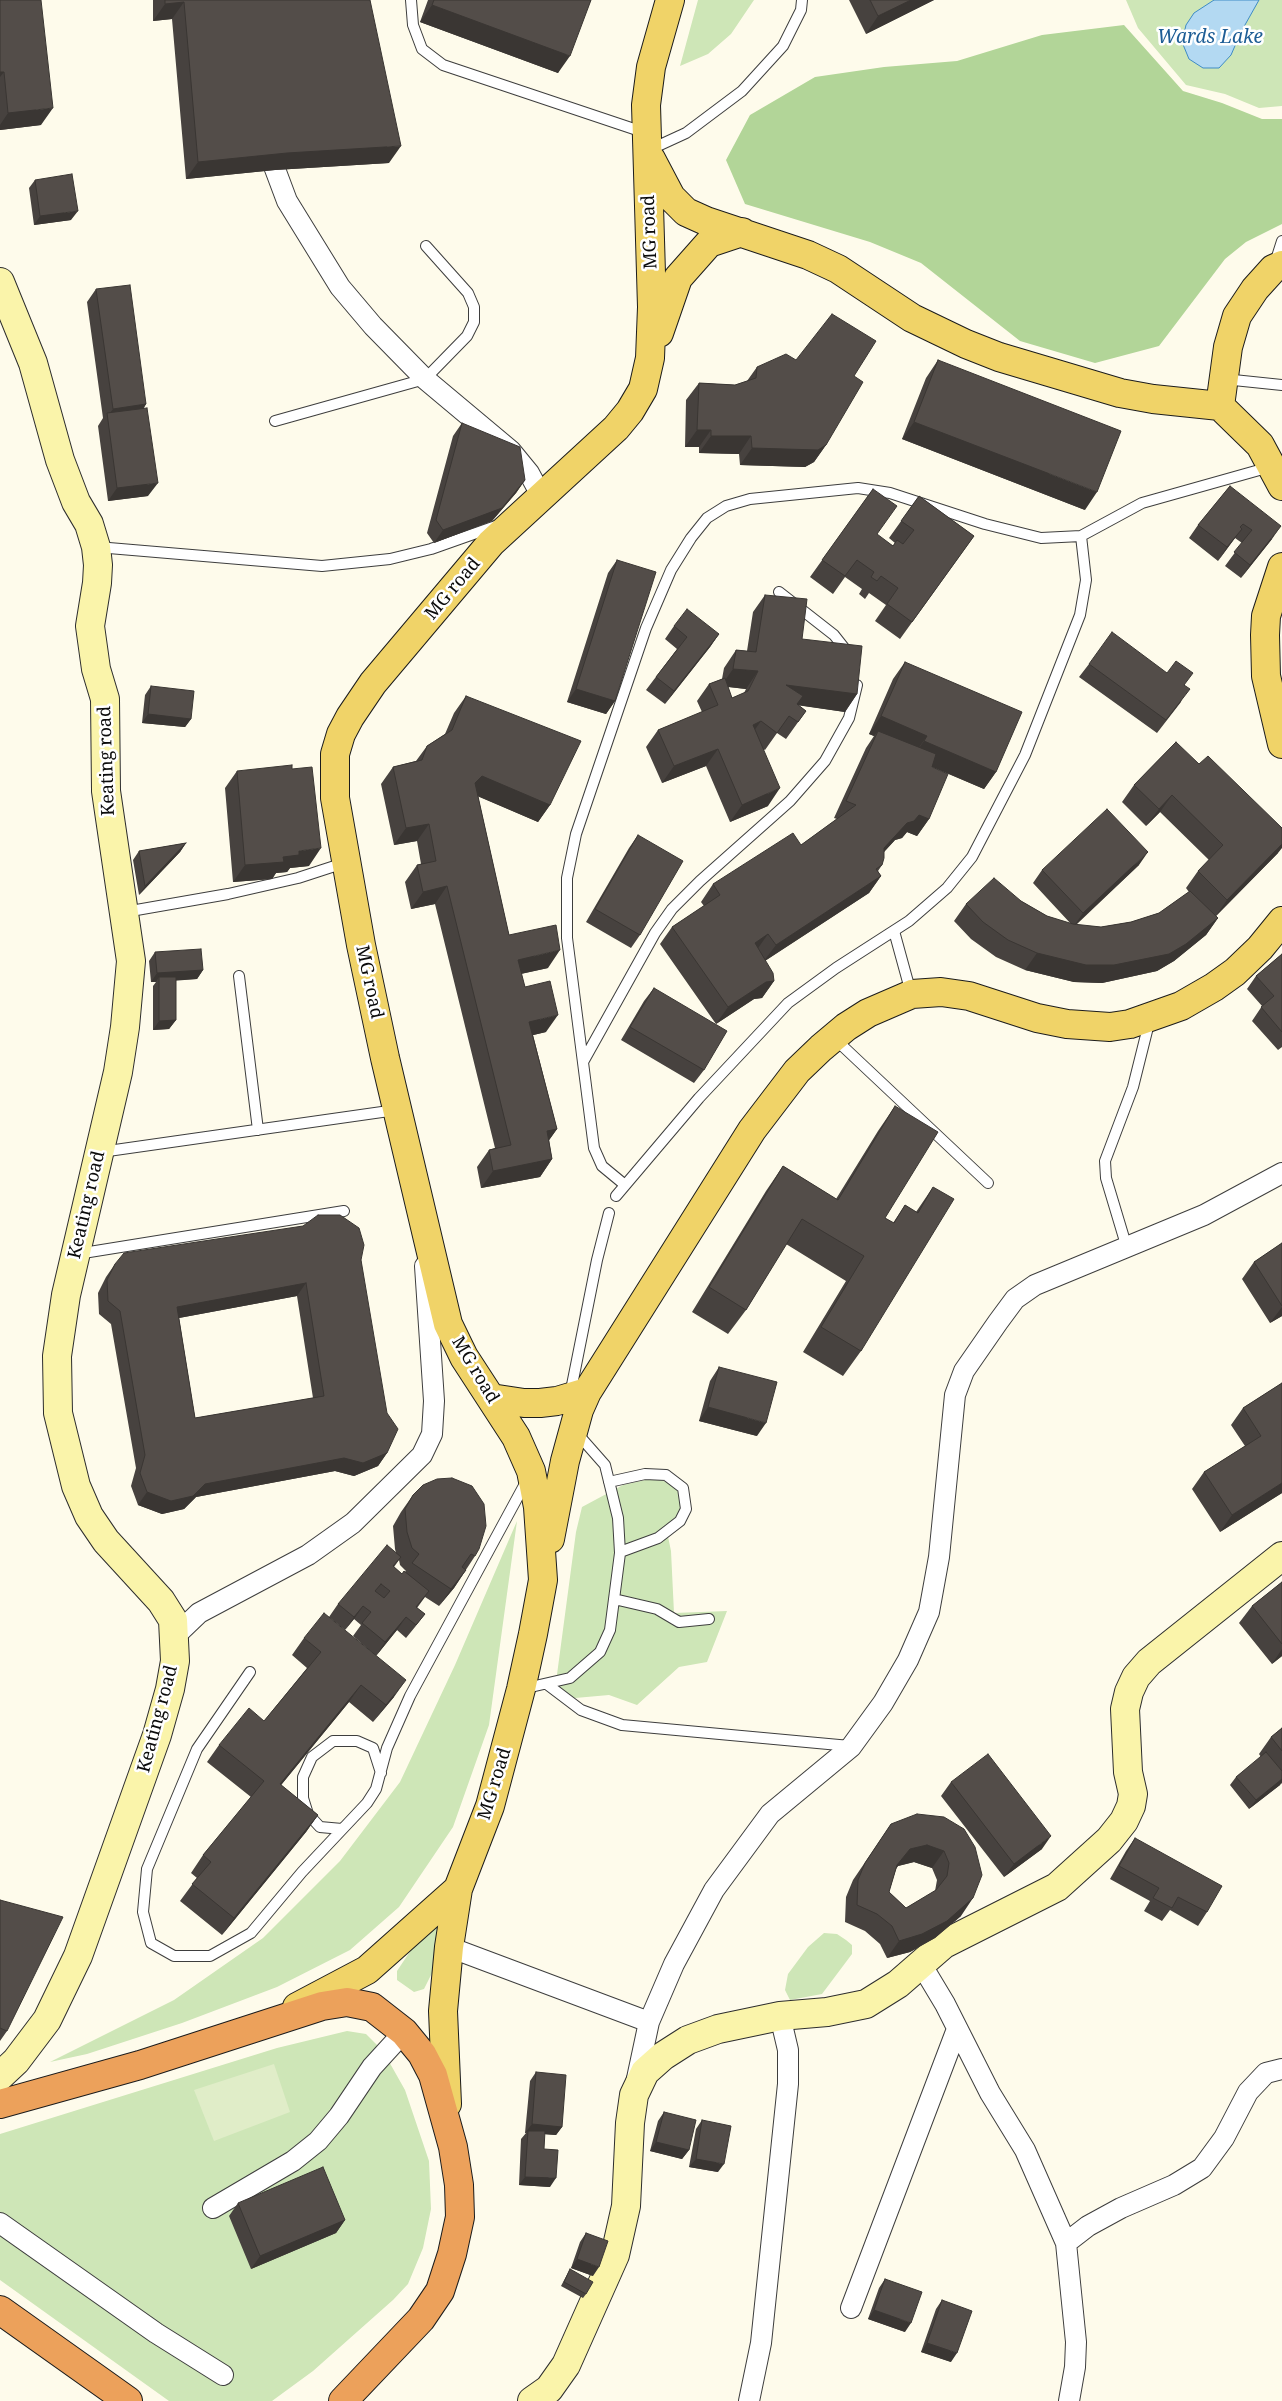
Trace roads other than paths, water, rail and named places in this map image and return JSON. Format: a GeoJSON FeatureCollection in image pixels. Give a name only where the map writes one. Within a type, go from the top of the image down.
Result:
{"type":"FeatureCollection","features":[{"type":"Feature","properties":{"kind":"highway"},"geometry":{"type":"LineString","coordinates":[[0,2104],[140,2065],[322,2006],[347,2002],[372,2007],[404,2032],[422,2054],[433,2076],[449,2132],[459,2185],[460,2217],[452,2254],[440,2291],[421,2319],[343,2401]]}},
{"type":"Feature","properties":{"kind":"highway"},"geometry":{"type":"LineString","coordinates":[[0,2310],[128,2401]]}},
{"type":"Feature","properties":{"kind":"main road","name":"MG road"},"geometry":{"type":"LineString","coordinates":[[449,2132],[443,2011],[449,1947],[458,1889],[490,1806],[521,1689],[543,1580],[538,1507],[531,1471],[516,1437],[464,1357],[448,1324],[397,1110],[361,945],[335,798],[335,754],[341,734],[373,683],[491,543],[616,428],[630,411],[643,389],[650,358],[652,286],[646,105],[651,67],[670,0]]}},
{"type":"Feature","properties":{"kind":"main road"},"geometry":{"type":"LineString","coordinates":[[647,142],[660,179],[671,197],[686,212],[706,222],[742,232],[808,255],[838,269],[912,318],[999,357],[1120,392],[1152,399],[1220,406],[1260,445],[1279,477]]}},
{"type":"Feature","properties":{"kind":"main road"},"geometry":{"type":"LineString","coordinates":[[650,358],[678,278],[709,244],[742,232]]}},
{"type":"Feature","properties":{"kind":"main road"},"geometry":{"type":"LineString","coordinates":[[1220,406],[1228,347],[1237,316],[1255,289],[1277,267]]}},
{"type":"Feature","properties":{"kind":"main road"},"geometry":{"type":"LineString","coordinates":[[1282,567],[1266,616],[1273,653],[1269,698],[1282,744]]}},
{"type":"Feature","properties":{"kind":"main road"},"geometry":{"type":"LineString","coordinates":[[543,1580],[558,1495],[574,1430],[579,1395],[752,1130],[797,1071],[834,1038],[868,1013],[912,994],[941,992],[969,996],[1037,1018],[1081,1025],[1110,1027],[1150,1018],[1181,1006],[1235,972],[1260,948],[1282,921]]}},
{"type":"Feature","properties":{"kind":"main road"},"geometry":{"type":"LineString","coordinates":[[491,1398],[524,1404],[557,1401],[579,1395]]}},
{"type":"Feature","properties":{"kind":"main road","name":"MG road"},"geometry":{"type":"LineString","coordinates":[[265,2023],[335,1989],[367,1970],[458,1889]]}},
{"type":"Feature","properties":{"kind":"street"},"geometry":{"type":"LineString","coordinates":[[260,123],[268,154],[287,201],[340,286],[372,326],[425,379],[511,451],[529,473],[542,497]]}},
{"type":"Feature","properties":{"kind":"street","name":"Keating road"},"geometry":{"type":"LineString","coordinates":[[0,282],[34,363],[60,460],[76,502],[90,524],[96,546],[98,574],[90,626],[96,669],[105,699],[106,791],[131,961],[125,1027],[118,1072],[66,1295],[57,1356],[58,1413],[73,1478],[89,1516],[106,1541],[161,1601],[173,1620],[175,1636],[175,1661],[170,1689],[157,1735],[78,1956],[47,2020],[16,2061],[0,2076]]}},
{"type":"Feature","properties":{"kind":"street"},"geometry":{"type":"LineString","coordinates":[[532,2401],[549,2389],[566,2364],[615,2255],[626,2206],[630,2124],[642,2046],[649,2022],[674,1964],[714,1890],[770,1814],[851,1746],[883,1704],[908,1660],[929,1612],[939,1557],[955,1395],[964,1371],[1015,1299],[1035,1285],[1127,1248],[1222,1206],[1282,1173]]}},
{"type":"Feature","properties":{"kind":"street"},"geometry":{"type":"LineString","coordinates":[[175,1636],[199,1613],[308,1555],[353,1522],[422,1455],[432,1434],[434,1401],[421,1211]]}},
{"type":"Feature","properties":{"kind":"street"},"geometry":{"type":"LineString","coordinates":[[634,2095],[646,2072],[663,2056],[688,2040],[718,2029],[780,2016],[827,2012],[866,2004],[898,1984],[944,1944],[1057,1887],[1109,1840],[1124,1821],[1132,1800],[1125,1709],[1129,1692],[1136,1677],[1149,1662],[1282,1556]]}},
{"type":"Feature","properties":{"kind":"street"},"geometry":{"type":"LineString","coordinates":[[449,1947],[649,2022]]}},
{"type":"Feature","properties":{"kind":"street"},"geometry":{"type":"LineString","coordinates":[[921,1964],[945,2004],[994,2100],[1026,2150],[1066,2243],[1076,2342],[1075,2367],[1068,2401]]}},
{"type":"Feature","properties":{"kind":"street"},"geometry":{"type":"LineString","coordinates":[[749,2401],[761,2343],[788,2084],[788,2050],[780,2016]]}},
{"type":"Feature","properties":{"kind":"street"},"geometry":{"type":"LineString","coordinates":[[851,2308],[957,2029]]}},
{"type":"Feature","properties":{"kind":"street"},"geometry":{"type":"LineString","coordinates":[[213,2208],[293,2161],[318,2141],[339,2116],[372,2067],[404,2032]]}},
{"type":"Feature","properties":{"kind":"street"},"geometry":{"type":"LineString","coordinates":[[1066,2243],[1088,2226],[1121,2208],[1174,2186],[1202,2168],[1224,2138],[1248,2092],[1266,2073],[1282,2069]]}},
{"type":"Feature","properties":{"kind":"street"},"geometry":{"type":"LineString","coordinates":[[0,2223],[156,2333],[223,2375]]}},
{"type":"Feature","properties":{"kind":"lane"},"geometry":{"type":"LineString","coordinates":[[411,0],[413,25],[422,49],[443,65],[647,142],[686,134],[742,91],[783,46],[801,10],[802,0]]}},
{"type":"Feature","properties":{"kind":"lane"},"geometry":{"type":"LineString","coordinates":[[1277,267],[1282,241]]}},
{"type":"Feature","properties":{"kind":"lane"},"geometry":{"type":"LineString","coordinates":[[275,421],[425,379],[467,336],[474,322],[474,307],[468,293],[426,246]]}},
{"type":"Feature","properties":{"kind":"lane"},"geometry":{"type":"LineString","coordinates":[[1224,379],[1282,385]]}},
{"type":"Feature","properties":{"kind":"lane"},"geometry":{"type":"LineString","coordinates":[[625,1185],[602,1166],[594,1148],[567,938],[567,878],[576,834],[646,628],[671,570],[690,538],[708,518],[726,506],[750,499],[858,488],[890,493],[985,524],[1041,538],[1081,536],[1142,503],[1279,477]]}},
{"type":"Feature","properties":{"kind":"lane"},"geometry":{"type":"LineString","coordinates":[[96,546],[322,566],[354,564],[431,549],[521,516]]}},
{"type":"Feature","properties":{"kind":"lane"},"geometry":{"type":"LineString","coordinates":[[616,1196],[736,1057],[788,1003],[909,921],[947,888],[972,857],[1025,755],[1080,615],[1086,580],[1081,536]]}},
{"type":"Feature","properties":{"kind":"lane"},"geometry":{"type":"LineString","coordinates":[[583,1062],[655,933],[672,909],[700,881],[790,801],[824,761],[849,718],[857,685],[852,658],[834,634],[779,592]]}},
{"type":"Feature","properties":{"kind":"lane"},"geometry":{"type":"LineString","coordinates":[[124,912],[228,894],[298,878],[346,862]]}},
{"type":"Feature","properties":{"kind":"lane"},"geometry":{"type":"LineString","coordinates":[[894,931],[912,994]]}},
{"type":"Feature","properties":{"kind":"lane"},"geometry":{"type":"LineString","coordinates":[[240,976],[258,1130]]}},
{"type":"Feature","properties":{"kind":"lane"},"geometry":{"type":"LineString","coordinates":[[1127,1248],[1106,1178],[1105,1161],[1133,1087],[1150,1018]]}},
{"type":"Feature","properties":{"kind":"lane"},"geometry":{"type":"LineString","coordinates":[[834,1038],[988,1183]]}},
{"type":"Feature","properties":{"kind":"lane"},"geometry":{"type":"LineString","coordinates":[[100,1152],[397,1110]]}},
{"type":"Feature","properties":{"kind":"lane"},"geometry":{"type":"LineString","coordinates":[[76,1254],[344,1211]]}},
{"type":"Feature","properties":{"kind":"lane"},"geometry":{"type":"LineString","coordinates":[[579,1395],[598,1260],[609,1213]]}},
{"type":"Feature","properties":{"kind":"lane"},"geometry":{"type":"LineString","coordinates":[[521,1689],[548,1685],[570,1678],[600,1652],[610,1630],[620,1552],[618,1518],[605,1465],[574,1430]]}},
{"type":"Feature","properties":{"kind":"lane"},"geometry":{"type":"LineString","coordinates":[[250,1672],[197,1749],[146,1869],[143,1912],[151,1943],[174,1956],[210,1956],[250,1932],[376,1790],[387,1748],[410,1696],[531,1471]]}},
{"type":"Feature","properties":{"kind":"lane"},"geometry":{"type":"LineString","coordinates":[[609,1482],[645,1474],[666,1475],[683,1488],[686,1509],[680,1521],[658,1538],[620,1552]]}},
{"type":"Feature","properties":{"kind":"lane"},"geometry":{"type":"LineString","coordinates":[[614,1599],[657,1609],[678,1622],[709,1619]]}},
{"type":"Feature","properties":{"kind":"lane"},"geometry":{"type":"LineString","coordinates":[[548,1685],[581,1710],[622,1725],[851,1746]]}},
{"type":"Feature","properties":{"kind":"lane"},"geometry":{"type":"LineString","coordinates":[[342,1829],[320,1827],[308,1814],[303,1798],[303,1777],[312,1757],[333,1741],[357,1741],[373,1748],[381,1774]]}},
{"type":"Feature","properties":{"kind":"water","name":"Wards Lake"},"geometry":{"type":"Polygon","coordinates":[[[1214,0],[1259,0],[1241,32],[1231,55],[1219,68],[1203,68],[1189,59],[1182,42],[1186,25],[1194,13],[1214,0]]]}}]}
